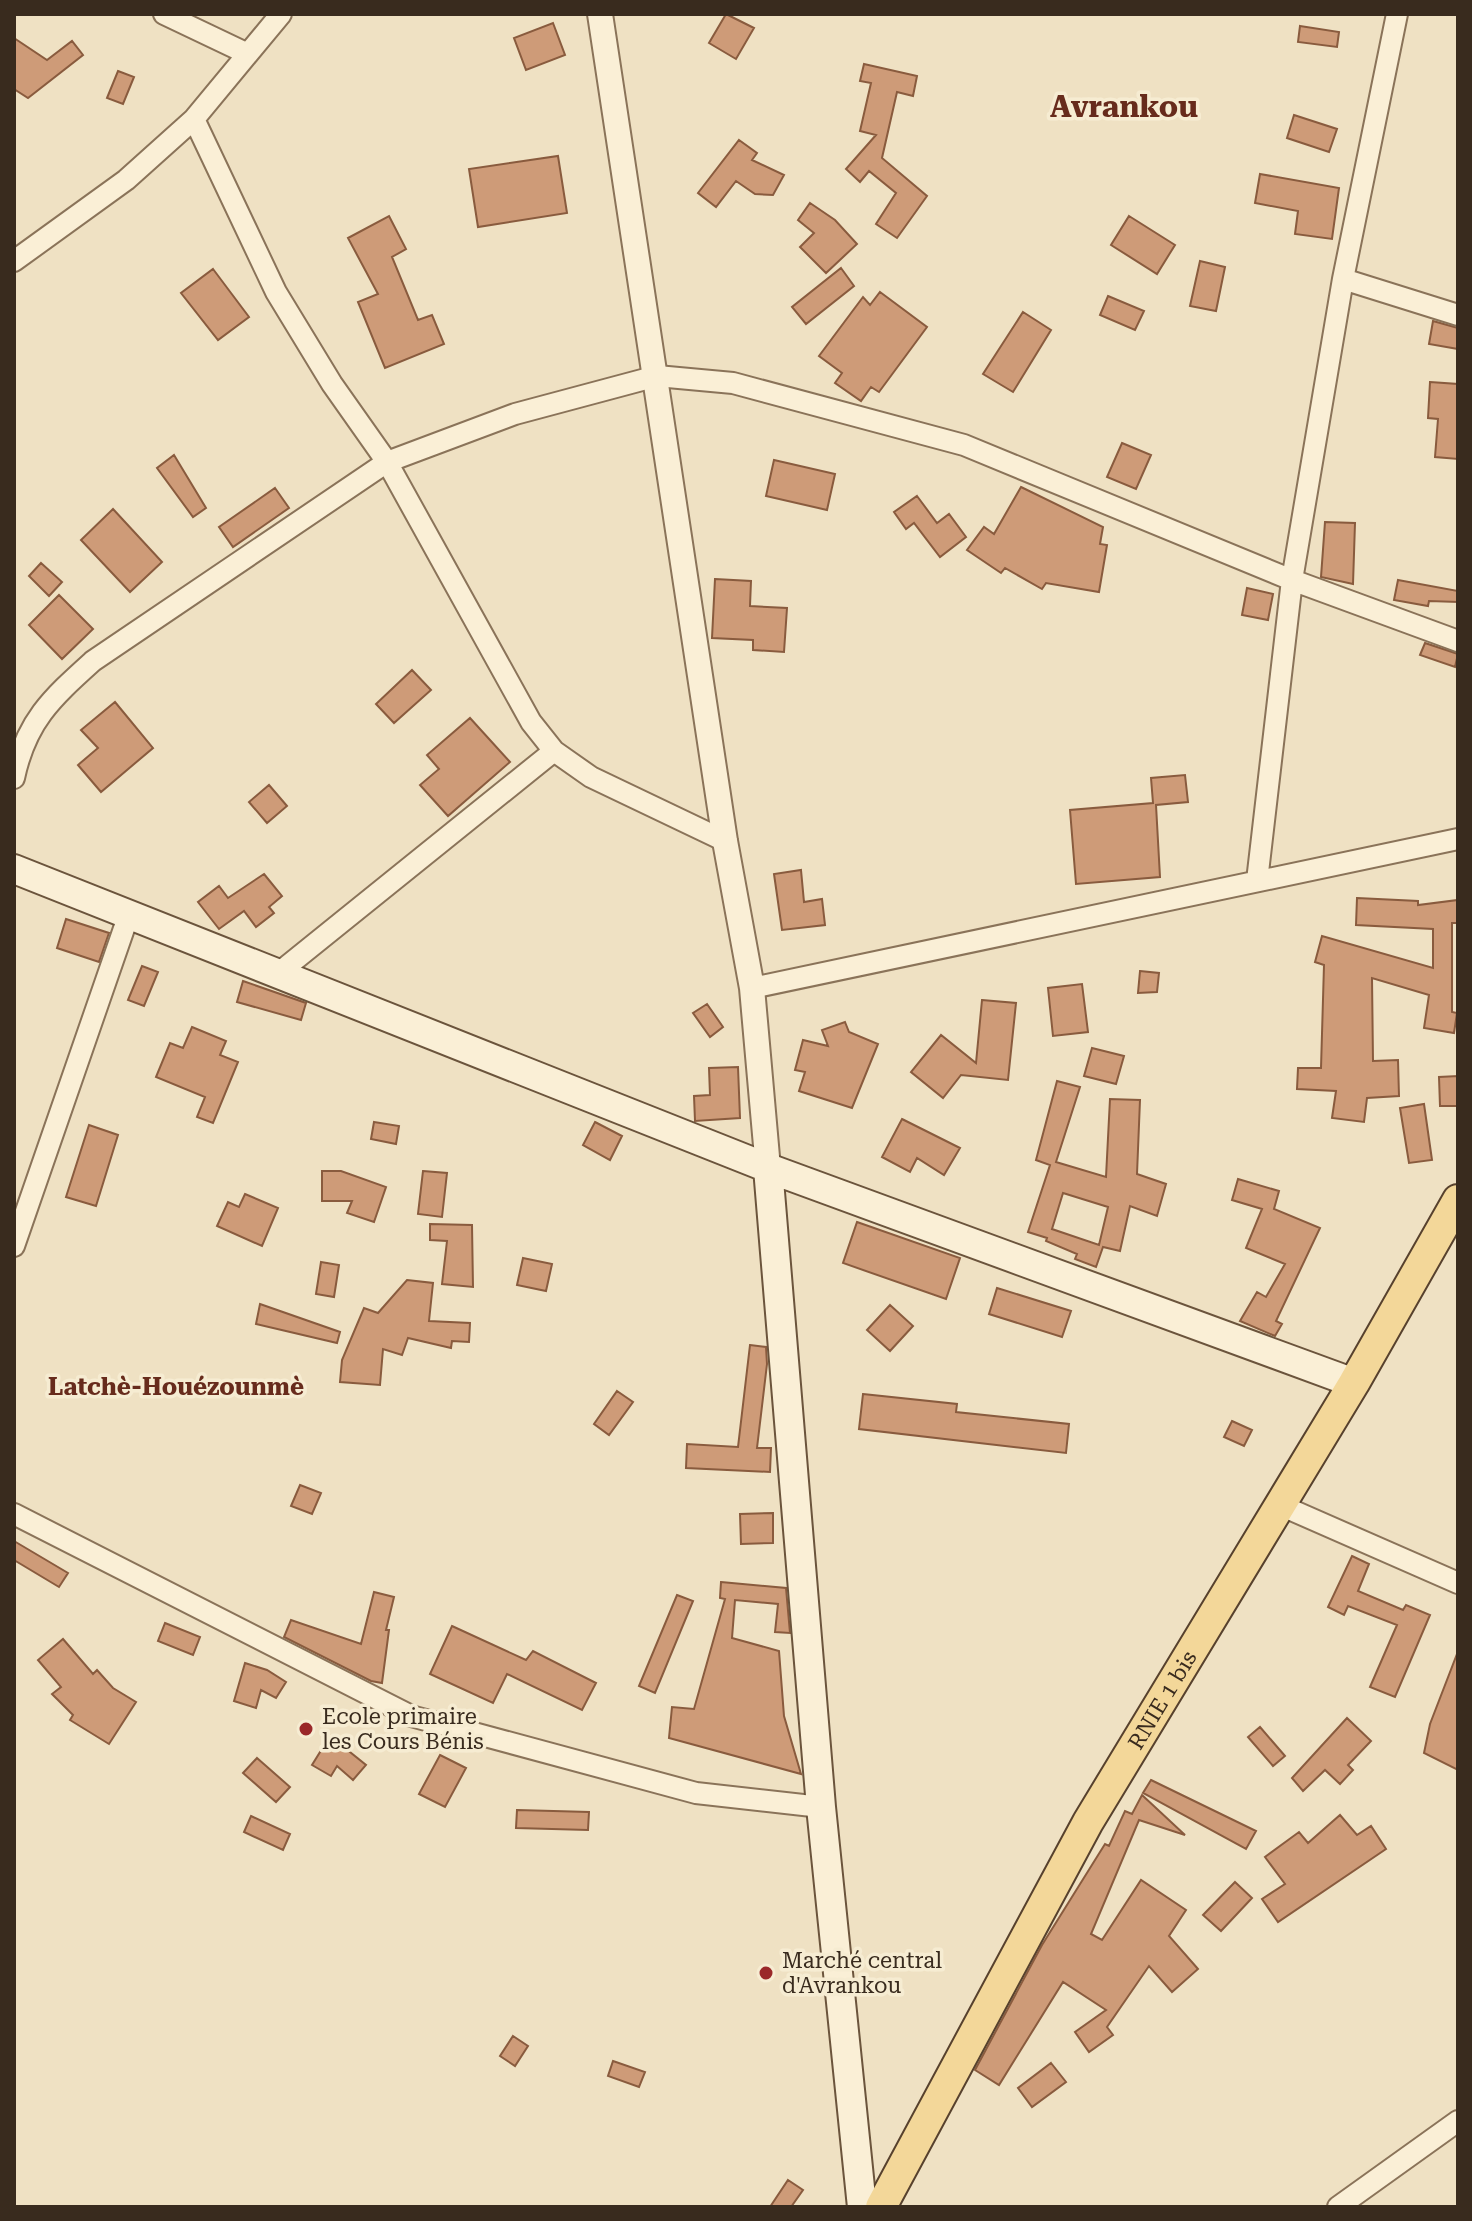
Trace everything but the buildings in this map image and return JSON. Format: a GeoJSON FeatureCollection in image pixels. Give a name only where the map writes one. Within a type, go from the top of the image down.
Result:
{"type":"FeatureCollection","features":[{"type":"Feature","properties":{"kind":"main road"},"geometry":{"type":"LineString","coordinates":[[14,869],[128,917],[768,1168],[1354,1383]]}},
{"type":"Feature","properties":{"kind":"main road"},"geometry":{"type":"LineString","coordinates":[[768,1168],[821,1807],[862,2207]]}},
{"type":"Feature","properties":{"kind":"main road","name":"RNIE 1 bis"},"geometry":{"type":"LineString","coordinates":[[881,2207],[1088,1822],[1354,1383],[1457,1202]]}},
{"type":"Feature","properties":{"kind":"street"},"geometry":{"type":"LineString","coordinates":[[164,14],[248,54]]}},
{"type":"Feature","properties":{"kind":"street"},"geometry":{"type":"LineString","coordinates":[[14,261],[126,180],[194,119],[281,14]]}},
{"type":"Feature","properties":{"kind":"street"},"geometry":{"type":"LineString","coordinates":[[600,14],[725,841],[752,988],[768,1168]]}},
{"type":"Feature","properties":{"kind":"street"},"geometry":{"type":"LineString","coordinates":[[1257,881],[1292,580],[1343,279],[1397,14]]}},
{"type":"Feature","properties":{"kind":"street"},"geometry":{"type":"LineString","coordinates":[[194,119],[276,292],[332,384],[387,462],[531,722],[554,751],[591,777],[725,841]]}},
{"type":"Feature","properties":{"kind":"street"},"geometry":{"type":"LineString","coordinates":[[1343,279],[1458,315]]}},
{"type":"Feature","properties":{"kind":"street"},"geometry":{"type":"LineString","coordinates":[[14,778],[20,746],[36,720],[54,697],[93,661],[387,462],[515,414],[657,376],[733,383],[964,445],[1292,580],[1458,641]]}},
{"type":"Feature","properties":{"kind":"street"},"geometry":{"type":"LineString","coordinates":[[276,975],[554,751]]}},
{"type":"Feature","properties":{"kind":"street"},"geometry":{"type":"LineString","coordinates":[[752,988],[1458,839]]}},
{"type":"Feature","properties":{"kind":"street"},"geometry":{"type":"LineString","coordinates":[[14,1246],[128,917]]}},
{"type":"Feature","properties":{"kind":"street"},"geometry":{"type":"LineString","coordinates":[[1280,1505],[1458,1583]]}},
{"type":"Feature","properties":{"kind":"street"},"geometry":{"type":"LineString","coordinates":[[14,1514],[411,1716],[696,1793],[821,1807]]}},
{"type":"Feature","properties":{"kind":"street"},"geometry":{"type":"LineString","coordinates":[[1338,2207],[1458,2121]]}},
{"type":"Feature","properties":{"kind":"place","name":"Ecole primaire les Cours Bénis"},"geometry":{"type":"Point","coordinates":[306,1729]}},
{"type":"Feature","properties":{"kind":"place","name":"Marché central d'Avrankou"},"geometry":{"type":"Point","coordinates":[766,1973]}},
{"type":"Feature","properties":{"kind":"district","name":"Avrankou"},"geometry":{"type":"Point","coordinates":[1124,106]}},
{"type":"Feature","properties":{"kind":"district","name":"Latchè-Houézounmè"},"geometry":{"type":"Point","coordinates":[176,1387]}}]}
